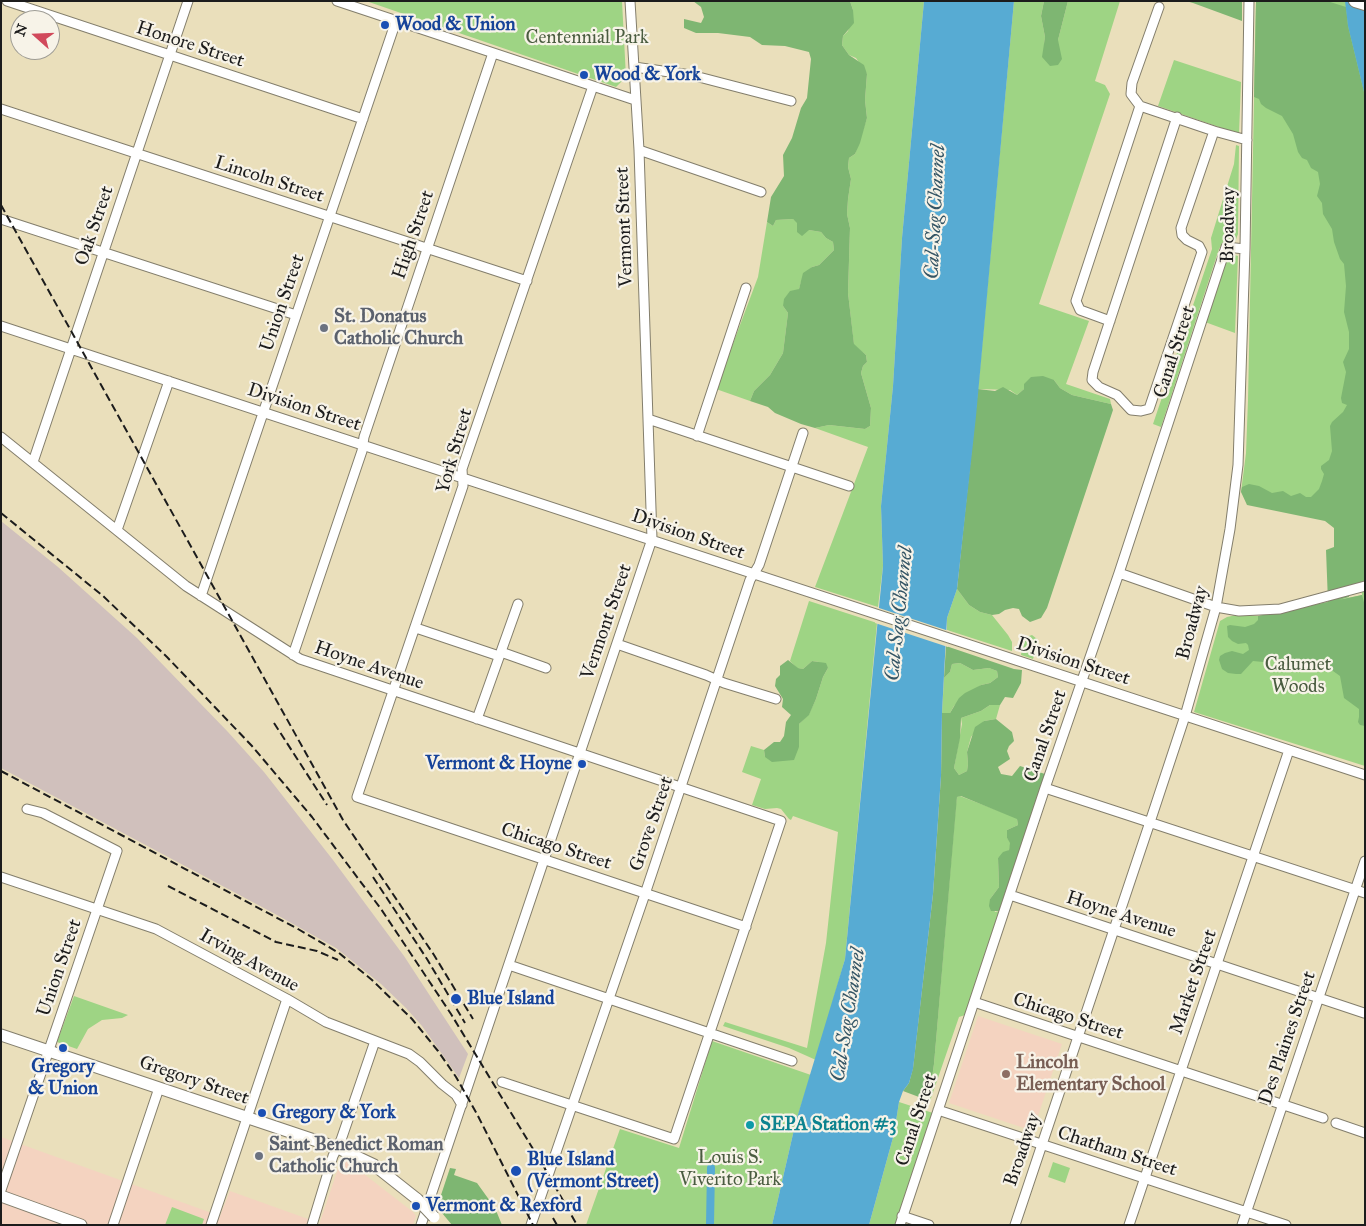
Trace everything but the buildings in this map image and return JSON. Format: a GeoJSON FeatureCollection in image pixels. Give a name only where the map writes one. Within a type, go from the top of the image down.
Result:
{"type":"FeatureCollection","features":[{"type":"Feature","properties":{"kind":"highway"},"geometry":{"type":"LineString","coordinates":[[1355,1],[1365,4]]}},
{"type":"Feature","properties":{"kind":"main road","name":"Gregory Street"},"geometry":{"type":"LineString","coordinates":[[1,1035],[338,1148],[374,1165],[417,1199],[436,1221]]}},
{"type":"Feature","properties":{"kind":"main road"},"geometry":{"type":"LineString","coordinates":[[1,1196],[82,1225]]}},
{"type":"Feature","properties":{"kind":"street","name":"Honore Street"},"geometry":{"type":"LineString","coordinates":[[7,1],[363,119]]}},
{"type":"Feature","properties":{"kind":"street","name":"Oak Street"},"geometry":{"type":"LineString","coordinates":[[33,462],[188,1]]}},
{"type":"Feature","properties":{"kind":"street"},"geometry":{"type":"LineString","coordinates":[[336,1],[635,100]]}},
{"type":"Feature","properties":{"kind":"street","name":"Vermont Street"},"geometry":{"type":"LineString","coordinates":[[421,1225],[652,539],[638,150],[630,1]]}},
{"type":"Feature","properties":{"kind":"street","name":"Broadway"},"geometry":{"type":"LineString","coordinates":[[1014,1225],[1185,716],[1216,607],[1230,530],[1238,465],[1245,249],[1249,1]]}},
{"type":"Feature","properties":{"kind":"street"},"geometry":{"type":"LineString","coordinates":[[1159,7],[1132,83],[1131,94],[1140,106],[1247,140]]}},
{"type":"Feature","properties":{"kind":"street","name":"Union Street"},"geometry":{"type":"LineString","coordinates":[[202,596],[396,21]]}},
{"type":"Feature","properties":{"kind":"street","name":"High Street"},"geometry":{"type":"LineString","coordinates":[[293,656],[362,451],[364,437],[493,53]]}},
{"type":"Feature","properties":{"kind":"street"},"geometry":{"type":"LineString","coordinates":[[634,67],[692,75],[791,100]]}},
{"type":"Feature","properties":{"kind":"street","name":"York Street"},"geometry":{"type":"LineString","coordinates":[[357,797],[463,486],[462,469],[594,86]]}},
{"type":"Feature","properties":{"kind":"street"},"geometry":{"type":"LineString","coordinates":[[1110,321],[1080,310],[1076,301],[1140,106]]}},
{"type":"Feature","properties":{"kind":"street","name":"Lincoln Street"},"geometry":{"type":"LineString","coordinates":[[1,109],[526,281]]}},
{"type":"Feature","properties":{"kind":"street"},"geometry":{"type":"LineString","coordinates":[[1177,117],[1093,372],[1092,380],[1099,387],[1117,395],[1131,410],[1141,412],[1149,409],[1202,252],[1199,246],[1182,235],[1181,228],[1214,131]]}},
{"type":"Feature","properties":{"kind":"street"},"geometry":{"type":"LineString","coordinates":[[638,150],[761,192]]}},
{"type":"Feature","properties":{"kind":"street"},"geometry":{"type":"LineString","coordinates":[[1,218],[296,315]]}},
{"type":"Feature","properties":{"kind":"street","name":"Canal Street"},"geometry":{"type":"LineString","coordinates":[[901,1220],[1119,573],[1226,247],[1245,249]]}},
{"type":"Feature","properties":{"kind":"street"},"geometry":{"type":"LineString","coordinates":[[697,436],[746,288]]}},
{"type":"Feature","properties":{"kind":"street","name":"Division Street"},"geometry":{"type":"LineString","coordinates":[[1,326],[652,539],[868,613],[1365,775]]}},
{"type":"Feature","properties":{"kind":"street"},"geometry":{"type":"LineString","coordinates":[[117,530],[169,381]]}},
{"type":"Feature","properties":{"kind":"street"},"geometry":{"type":"LineString","coordinates":[[648,419],[849,486]]}},
{"type":"Feature","properties":{"kind":"street","name":"Grove Street"},"geometry":{"type":"LineString","coordinates":[[531,1225],[645,894],[750,580],[759,565],[803,433]]}},
{"type":"Feature","properties":{"kind":"street","name":"Hoyne Avenue"},"geometry":{"type":"LineString","coordinates":[[1,436],[202,596],[293,656],[782,821],[746,927]]}},
{"type":"Feature","properties":{"kind":"street"},"geometry":{"type":"LineString","coordinates":[[1119,573],[1216,607],[1250,612],[1280,609],[1365,586]]}},
{"type":"Feature","properties":{"kind":"street"},"geometry":{"type":"LineString","coordinates":[[477,719],[518,604]]}},
{"type":"Feature","properties":{"kind":"street"},"geometry":{"type":"LineString","coordinates":[[416,628],[546,668]]}},
{"type":"Feature","properties":{"kind":"street"},"geometry":{"type":"LineString","coordinates":[[617,644],[776,699]]}},
{"type":"Feature","properties":{"kind":"street","name":"Market Street"},"geometry":{"type":"LineString","coordinates":[[1129,1225],[1289,750]]}},
{"type":"Feature","properties":{"kind":"street"},"geometry":{"type":"LineString","coordinates":[[1045,788],[1365,894]]}},
{"type":"Feature","properties":{"kind":"street","name":"Chicago Street"},"geometry":{"type":"LineString","coordinates":[[357,797],[746,927]]}},
{"type":"Feature","properties":{"kind":"street","name":"Union Street"},"geometry":{"type":"LineString","coordinates":[[1,1190],[117,851],[42,813],[27,808]]}},
{"type":"Feature","properties":{"kind":"street","name":"Des Plaines Street"},"geometry":{"type":"LineString","coordinates":[[1242,1225],[1365,861]]}},
{"type":"Feature","properties":{"kind":"street","name":"Irving Avenue"},"geometry":{"type":"LineString","coordinates":[[1,877],[156,929],[326,1022],[396,1048],[420,1062],[456,1095],[462,1105]]}},
{"type":"Feature","properties":{"kind":"street","name":"Hoyne Avenue"},"geometry":{"type":"LineString","coordinates":[[1010,895],[1364,1013]]}},
{"type":"Feature","properties":{"kind":"street"},"geometry":{"type":"LineString","coordinates":[[502,1082],[674,1139],[746,927]]}},
{"type":"Feature","properties":{"kind":"street"},"geometry":{"type":"LineString","coordinates":[[509,965],[792,1061]]}},
{"type":"Feature","properties":{"kind":"street"},"geometry":{"type":"LineString","coordinates":[[212,1225],[287,999]]}},
{"type":"Feature","properties":{"kind":"street","name":"Chicago Street"},"geometry":{"type":"LineString","coordinates":[[974,1002],[1323,1118]]}},
{"type":"Feature","properties":{"kind":"street"},"geometry":{"type":"LineString","coordinates":[[312,1225],[333,1156],[338,1148],[375,1041]]}},
{"type":"Feature","properties":{"kind":"street"},"geometry":{"type":"LineString","coordinates":[[113,1225],[159,1088]]}},
{"type":"Feature","properties":{"kind":"street","name":"Chatham Street"},"geometry":{"type":"LineString","coordinates":[[938,1110],[1286,1225]]}},
{"type":"Feature","properties":{"kind":"street"},"geometry":{"type":"LineString","coordinates":[[1336,1123],[1365,1133]]}},
{"type":"Feature","properties":{"kind":"street"},"geometry":{"type":"LineString","coordinates":[[901,1220],[929,1225]]}},
{"type":"Feature","properties":{"kind":"shaded area"},"geometry":{"type":"Polygon","coordinates":[[[1,521],[58,567],[137,638],[264,772],[333,860],[404,956],[468,1054],[459,1078],[422,1026],[406,1008],[381,984],[336,948],[1,768],[1,521]]]}},
{"type":"Feature","properties":{"kind":"shaded area","name":"Lincoln Elementary School"},"geometry":{"type":"Polygon","coordinates":[[[978,1016],[1062,1044],[1033,1131],[949,1103],[978,1016]]]}},
{"type":"Feature","properties":{"kind":"shaded area"},"geometry":{"type":"Polygon","coordinates":[[[1,1137],[220,1216],[230,1191],[308,1219],[318,1225],[1,1225],[1,1137]]]}},
{"type":"Feature","properties":{"kind":"shaded area"},"geometry":{"type":"Polygon","coordinates":[[[342,1157],[413,1212],[416,1216],[413,1225],[319,1225],[342,1157]]]}},
{"type":"Feature","properties":{"kind":"green space","name":"Centennial Park"},"geometry":{"type":"Polygon","coordinates":[[[366,1],[622,1],[626,77],[616,87],[366,1]]]}},
{"type":"Feature","properties":{"kind":"green space"},"geometry":{"type":"Polygon","coordinates":[[[693,1],[850,1],[854,23],[843,36],[842,45],[849,55],[864,65],[867,74],[865,100],[867,118],[860,143],[855,154],[849,158],[848,167],[851,179],[847,214],[850,228],[848,293],[854,344],[866,355],[867,362],[863,366],[861,373],[871,408],[870,426],[865,429],[829,425],[815,428],[801,424],[775,413],[768,407],[750,401],[754,391],[770,375],[783,353],[788,313],[783,306],[784,299],[790,291],[799,289],[803,273],[819,265],[834,250],[833,242],[821,232],[809,230],[802,236],[797,232],[797,223],[793,219],[776,220],[773,226],[767,222],[771,197],[784,176],[783,155],[792,138],[801,108],[807,98],[811,59],[809,52],[785,46],[762,45],[750,37],[718,33],[696,33],[684,28],[684,19],[701,23],[704,17],[701,7],[693,1]]]}},
{"type":"Feature","properties":{"kind":"green space"},"geometry":{"type":"Polygon","coordinates":[[[850,1],[924,1],[902,238],[893,386],[881,506],[883,566],[878,607],[815,587],[868,447],[815,428],[829,425],[865,429],[870,426],[871,408],[861,373],[863,366],[867,362],[866,355],[854,345],[848,293],[850,228],[847,214],[851,179],[848,167],[849,158],[855,154],[867,118],[865,100],[867,74],[856,58],[849,55],[842,45],[843,36],[848,31],[853,10],[850,1]]]}},
{"type":"Feature","properties":{"kind":"green space"},"geometry":{"type":"Polygon","coordinates":[[[1014,1],[1044,1],[1041,16],[1045,37],[1044,46],[1058,40],[1068,1],[1120,1],[1095,81],[1105,85],[1110,94],[1039,304],[1089,321],[1066,384],[1110,399],[1111,404],[1072,395],[1060,388],[1054,380],[1024,389],[1017,395],[1010,390],[978,389],[1014,1]]]}},
{"type":"Feature","properties":{"kind":"green space"},"geometry":{"type":"Polygon","coordinates":[[[1044,1],[1068,1],[1058,40],[1062,59],[1058,65],[1050,66],[1042,57],[1045,37],[1041,16],[1044,1]]]}},
{"type":"Feature","properties":{"kind":"green space"},"geometry":{"type":"Polygon","coordinates":[[[1186,1],[1242,1],[1242,21],[1193,3],[1186,1]]]}},
{"type":"Feature","properties":{"kind":"green space","name":"Calumet Woods"},"geometry":{"type":"Polygon","coordinates":[[[1256,1],[1365,1],[1365,766],[1194,712],[1220,621],[1236,615],[1259,616],[1362,595],[1356,515],[1241,492],[1246,453],[1248,400],[1256,1]]]}},
{"type":"Feature","properties":{"kind":"green space"},"geometry":{"type":"Polygon","coordinates":[[[1256,1],[1327,1],[1346,7],[1348,26],[1365,96],[1365,583],[1349,587],[1349,597],[1339,600],[1362,595],[1365,606],[1365,726],[1360,725],[1358,722],[1359,709],[1344,698],[1340,676],[1333,671],[1321,669],[1308,663],[1297,667],[1281,659],[1273,659],[1263,662],[1253,661],[1241,674],[1236,674],[1228,673],[1222,669],[1219,660],[1220,656],[1225,653],[1232,651],[1243,654],[1249,650],[1246,643],[1238,644],[1228,637],[1227,626],[1245,627],[1254,624],[1258,620],[1258,616],[1328,602],[1326,550],[1334,547],[1334,528],[1325,521],[1247,505],[1241,492],[1242,487],[1249,484],[1259,486],[1272,493],[1283,491],[1291,496],[1300,493],[1306,497],[1311,497],[1319,489],[1324,474],[1321,466],[1329,460],[1332,451],[1330,426],[1347,405],[1342,403],[1341,398],[1346,372],[1343,362],[1349,349],[1349,332],[1344,312],[1346,286],[1344,264],[1340,259],[1334,242],[1332,229],[1323,214],[1322,203],[1317,196],[1320,184],[1318,172],[1311,168],[1307,160],[1302,158],[1298,152],[1293,134],[1282,116],[1266,108],[1259,99],[1254,97],[1256,1]]]}},
{"type":"Feature","properties":{"kind":"green space"},"geometry":{"type":"Polygon","coordinates":[[[1174,60],[1241,82],[1239,134],[1158,106],[1174,60]]]}},
{"type":"Feature","properties":{"kind":"green space"},"geometry":{"type":"Polygon","coordinates":[[[1236,145],[1239,146],[1238,234],[1235,242],[1228,240],[1219,249],[1161,427],[1153,424],[1212,249],[1211,238],[1234,164],[1236,145]]]}},
{"type":"Feature","properties":{"kind":"green space"},"geometry":{"type":"Polygon","coordinates":[[[793,219],[809,230],[821,232],[833,242],[834,250],[819,265],[812,267],[801,282],[799,289],[783,306],[788,313],[783,353],[770,375],[754,391],[750,401],[716,389],[758,277],[767,222],[773,226],[776,220],[793,219]]]}},
{"type":"Feature","properties":{"kind":"green space"},"geometry":{"type":"Polygon","coordinates":[[[1231,254],[1238,256],[1235,333],[1205,322],[1226,256],[1231,254]]]}},
{"type":"Feature","properties":{"kind":"green space"},"geometry":{"type":"Polygon","coordinates":[[[1043,376],[1054,380],[1060,388],[1072,395],[1111,404],[1113,410],[1047,608],[1041,618],[1030,622],[1022,616],[1019,609],[1013,608],[992,615],[980,612],[969,605],[957,589],[978,389],[995,391],[1003,387],[1017,395],[1024,389],[1024,384],[1031,377],[1043,376]]]}},
{"type":"Feature","properties":{"kind":"green space"},"geometry":{"type":"Polygon","coordinates":[[[957,589],[969,605],[980,612],[992,615],[1012,642],[1012,651],[947,630],[947,618],[957,589]]]}},
{"type":"Feature","properties":{"kind":"green space"},"geometry":{"type":"Polygon","coordinates":[[[809,601],[877,623],[845,959],[816,1060],[789,1048],[723,1026],[725,1022],[807,1048],[826,943],[838,832],[793,816],[791,820],[781,809],[765,809],[752,805],[761,779],[742,772],[751,746],[764,750],[765,757],[799,747],[799,724],[809,714],[828,668],[819,662],[812,661],[803,669],[797,668],[790,661],[809,601]]]}},
{"type":"Feature","properties":{"kind":"green space"},"geometry":{"type":"Polygon","coordinates":[[[1032,635],[1037,639],[1038,644],[1033,659],[1021,655],[1023,638],[1032,635]]]}},
{"type":"Feature","properties":{"kind":"green space"},"geometry":{"type":"Polygon","coordinates":[[[946,646],[1022,670],[1021,683],[1013,698],[1005,697],[1000,705],[990,705],[981,711],[961,718],[960,738],[954,768],[959,775],[967,771],[967,752],[975,727],[984,721],[996,719],[1012,732],[1014,741],[1007,751],[1010,759],[998,767],[1001,774],[1012,776],[1020,766],[1045,774],[999,911],[991,911],[989,906],[990,899],[999,887],[998,858],[1003,852],[1009,850],[1010,843],[1007,838],[1007,830],[1018,825],[1017,819],[961,796],[957,797],[934,1064],[932,1078],[919,1097],[903,1091],[909,1083],[913,1068],[933,894],[941,776],[942,713],[950,713],[959,698],[965,693],[990,683],[998,677],[997,671],[989,668],[973,670],[960,663],[952,664],[950,672],[944,678],[946,646]]]}},
{"type":"Feature","properties":{"kind":"green space"},"geometry":{"type":"Polygon","coordinates":[[[788,660],[798,668],[803,669],[812,661],[826,663],[828,668],[809,715],[799,724],[799,747],[794,760],[772,762],[765,757],[764,750],[774,742],[780,742],[784,736],[786,722],[791,715],[782,707],[783,699],[775,686],[776,679],[780,675],[780,666],[788,660]]]}},
{"type":"Feature","properties":{"kind":"green space"},"geometry":{"type":"Polygon","coordinates":[[[960,663],[973,670],[989,668],[997,671],[998,677],[990,683],[981,685],[954,706],[950,713],[942,713],[944,678],[950,672],[952,664],[960,663]]]}},
{"type":"Feature","properties":{"kind":"green space"},"geometry":{"type":"Polygon","coordinates":[[[990,705],[1000,705],[996,719],[984,721],[971,737],[967,752],[967,771],[959,775],[954,768],[962,724],[961,718],[981,711],[990,705]]]}},
{"type":"Feature","properties":{"kind":"green space"},"geometry":{"type":"Polygon","coordinates":[[[960,796],[1017,818],[1018,825],[1007,830],[1007,838],[1011,843],[1009,850],[998,858],[999,887],[990,899],[995,912],[999,911],[965,1015],[959,1017],[930,1101],[919,1097],[932,1078],[934,1064],[956,804],[957,797],[960,796]]]}},
{"type":"Feature","properties":{"kind":"green space"},"geometry":{"type":"Polygon","coordinates":[[[74,996],[128,1015],[122,1018],[102,1020],[88,1029],[77,1049],[57,1042],[74,996]]]}},
{"type":"Feature","properties":{"kind":"green space","name":"Louis S. Viverito Park"},"geometry":{"type":"Polygon","coordinates":[[[712,1041],[811,1075],[796,1121],[772,1225],[586,1225],[620,1129],[679,1148],[712,1041]]]}},
{"type":"Feature","properties":{"kind":"green space"},"geometry":{"type":"Polygon","coordinates":[[[899,1102],[933,1113],[896,1225],[869,1225],[894,1134],[899,1102]]]}},
{"type":"Feature","properties":{"kind":"green space"},"geometry":{"type":"Polygon","coordinates":[[[1053,1162],[1070,1168],[1065,1183],[1048,1177],[1053,1162]]]}},
{"type":"Feature","properties":{"kind":"green space"},"geometry":{"type":"Polygon","coordinates":[[[450,1168],[456,1169],[454,1175],[477,1183],[495,1208],[502,1225],[452,1225],[437,1207],[450,1168]]]}},
{"type":"Feature","properties":{"kind":"green space"},"geometry":{"type":"Polygon","coordinates":[[[172,1207],[204,1219],[202,1225],[165,1225],[172,1207]]]}},
{"type":"Feature","properties":{"kind":"water","name":"Cal-Sag Channel"},"geometry":{"type":"Polygon","coordinates":[[[924,1],[1014,1],[976,416],[957,589],[947,618],[941,776],[933,894],[913,1069],[909,1083],[903,1091],[899,1102],[894,1134],[869,1225],[772,1225],[796,1121],[845,959],[883,566],[881,506],[893,386],[902,238],[924,1]]]}},
{"type":"Feature","properties":{"kind":"water"},"geometry":{"type":"Polygon","coordinates":[[[1345,1],[1365,1],[1365,96],[1348,26],[1345,1]]]}},
{"type":"Feature","properties":{"kind":"pier"},"geometry":{"type":"Polygon","coordinates":[[[876,607],[949,631],[948,647],[875,623],[876,607]]]}},
{"type":"Feature","properties":{"kind":"waterway"},"geometry":{"type":"LineString","coordinates":[[710,1225],[711,1168]]}},
{"type":"Feature","properties":{"kind":"railway"},"geometry":{"type":"LineString","coordinates":[[1,205],[343,820],[434,955],[473,1019]]}},
{"type":"Feature","properties":{"kind":"railway"},"geometry":{"type":"LineString","coordinates":[[1,513],[103,596],[167,657],[252,746],[312,817],[381,909],[451,1014],[577,1225]]}},
{"type":"Feature","properties":{"kind":"railway"},"geometry":{"type":"LineString","coordinates":[[274,723],[327,805]]}},
{"type":"Feature","properties":{"kind":"railway"},"geometry":{"type":"LineString","coordinates":[[1,771],[298,929],[339,953],[372,980],[412,1019],[456,1077],[477,1114],[533,1225]]}},
{"type":"Feature","properties":{"kind":"railway"},"geometry":{"type":"LineString","coordinates":[[373,877],[427,959],[465,1023]]}},
{"type":"Feature","properties":{"kind":"railway"},"geometry":{"type":"LineString","coordinates":[[168,886],[276,942],[317,951],[338,960]]}},
{"type":"Feature","properties":{"kind":"railway"},"geometry":{"type":"LineString","coordinates":[[553,1218],[557,1225]]}},
{"type":"Feature","properties":{"kind":"place","name":"Wood & Union"},"geometry":{"type":"Point","coordinates":[385,25]}},
{"type":"Feature","properties":{"kind":"place","name":"Wood & York"},"geometry":{"type":"Point","coordinates":[584,75]}},
{"type":"Feature","properties":{"kind":"place","name":"St. Donatus Catholic Church"},"geometry":{"type":"Point","coordinates":[324,328]}},
{"type":"Feature","properties":{"kind":"place","name":"Vermont & Hoyne"},"geometry":{"type":"Point","coordinates":[582,764]}},
{"type":"Feature","properties":{"kind":"place","name":"Blue Island"},"geometry":{"type":"Point","coordinates":[456,999]}},
{"type":"Feature","properties":{"kind":"place","name":"Gregory & Union"},"geometry":{"type":"Point","coordinates":[63,1048]}},
{"type":"Feature","properties":{"kind":"place","name":"Lincoln Elementary School"},"geometry":{"type":"Point","coordinates":[1006,1074]}},
{"type":"Feature","properties":{"kind":"place","name":"Gregory & York"},"geometry":{"type":"Point","coordinates":[262,1113]}},
{"type":"Feature","properties":{"kind":"place","name":"SEPA Station #3"},"geometry":{"type":"Point","coordinates":[750,1125]}},
{"type":"Feature","properties":{"kind":"place","name":"Saint Benedict Roman Catholic Church"},"geometry":{"type":"Point","coordinates":[259,1156]}},
{"type":"Feature","properties":{"kind":"place","name":"Blue Island (Vermont Street)"},"geometry":{"type":"Point","coordinates":[516,1171]}},
{"type":"Feature","properties":{"kind":"place","name":"Vermont & Rexford"},"geometry":{"type":"Point","coordinates":[416,1206]}}]}
